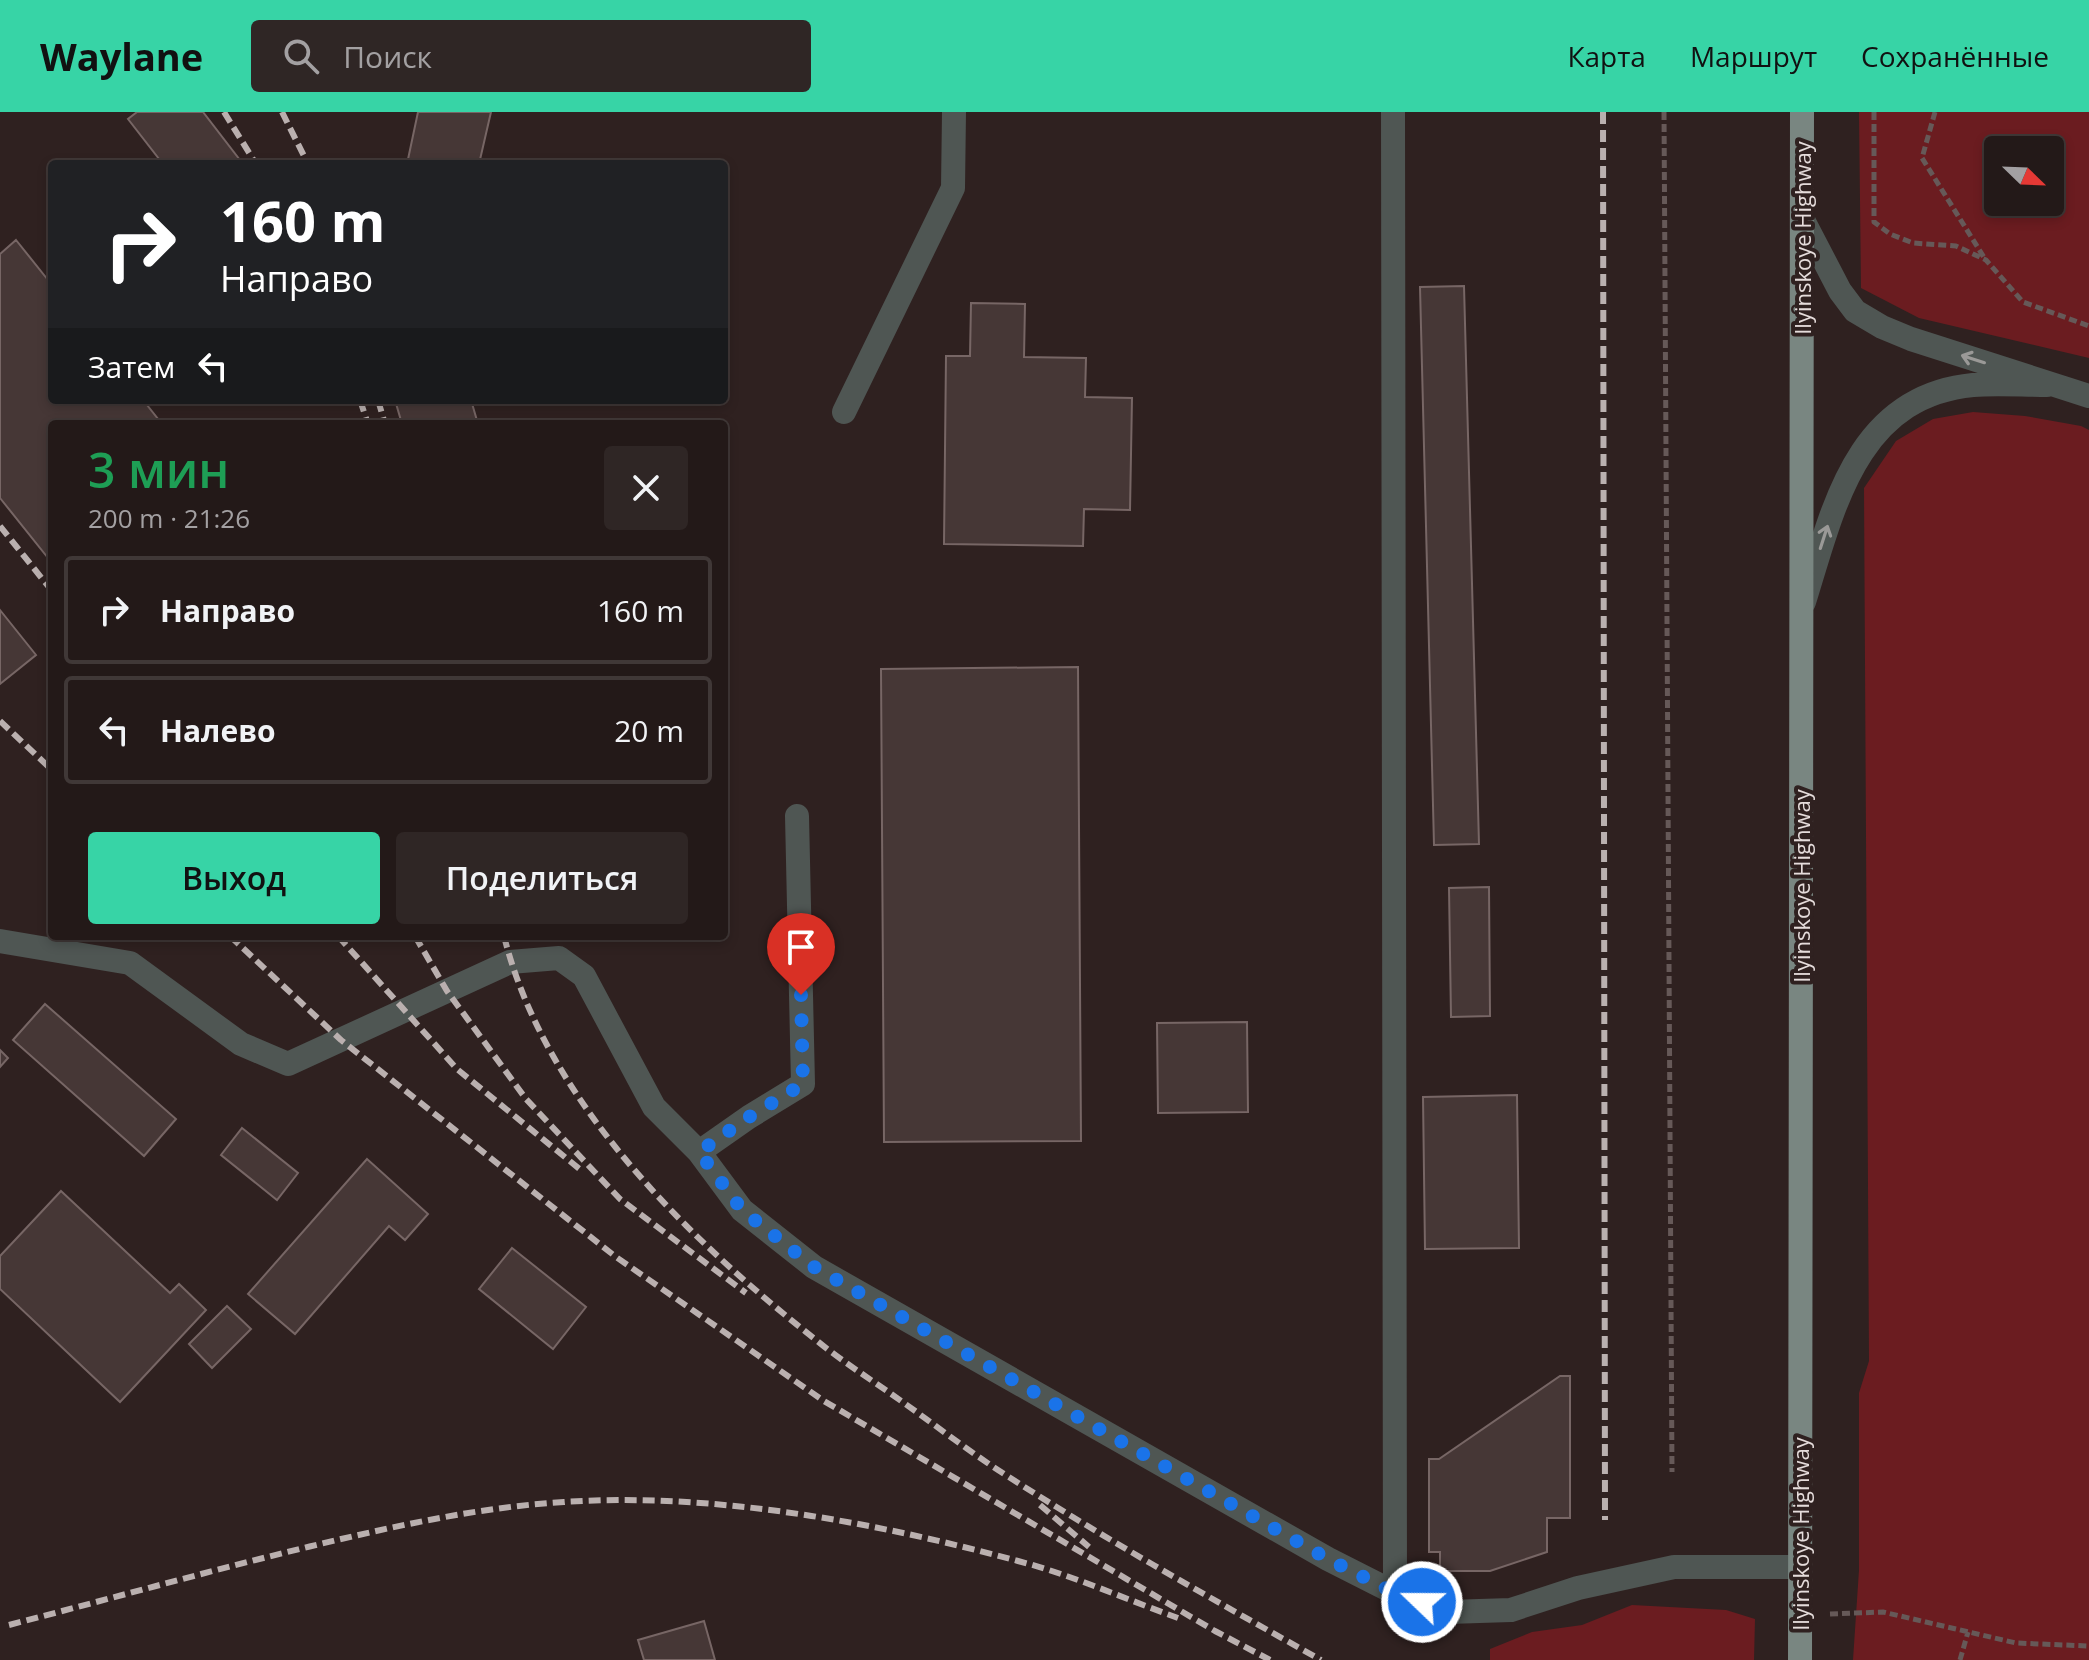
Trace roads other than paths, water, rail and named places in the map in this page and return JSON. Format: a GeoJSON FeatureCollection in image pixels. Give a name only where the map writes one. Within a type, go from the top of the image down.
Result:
{"type":"FeatureCollection","features":[{"type":"Feature","properties":{"kind":"main road","name":"Ilyinskoye Highway"},"geometry":{"type":"LineString","coordinates":[[1800,1660],[1802,112]]}},
{"type":"Feature","properties":{"kind":"lane"},"geometry":{"type":"LineString","coordinates":[[844,412],[953,188],[954,112]]}},
{"type":"Feature","properties":{"kind":"lane"},"geometry":{"type":"LineString","coordinates":[[1393,112],[1395,1593]]}},
{"type":"Feature","properties":{"kind":"lane"},"geometry":{"type":"LineString","coordinates":[[1802,218],[1840,291],[1855,311],[1911,339],[2089,396]]}},
{"type":"Feature","properties":{"kind":"lane"},"geometry":{"type":"LineString","coordinates":[[1801,611],[1828,526],[1845,485],[1857,458],[1879,428],[1907,407],[1939,393],[1971,385],[2047,385]]}},
{"type":"Feature","properties":{"kind":"lane"},"geometry":{"type":"LineString","coordinates":[[699,1152],[803,1084],[797,816]]}},
{"type":"Feature","properties":{"kind":"lane"},"geometry":{"type":"LineString","coordinates":[[0,941],[130,963],[241,1044],[288,1064],[510,962],[559,958],[584,976],[654,1107],[699,1152],[742,1210],[814,1267],[1328,1559],[1395,1593],[1448,1612],[1511,1610],[1578,1588],[1674,1567],[1800,1567]]}},
{"type":"Feature","properties":{"kind":"railway"},"geometry":{"type":"LineString","coordinates":[[224,112],[254,160]]}},
{"type":"Feature","properties":{"kind":"railway"},"geometry":{"type":"LineString","coordinates":[[282,112],[306,160]]}},
{"type":"Feature","properties":{"kind":"railway"},"geometry":{"type":"LineString","coordinates":[[1603,112],[1605,1520]]}},
{"type":"Feature","properties":{"kind":"railway"},"geometry":{"type":"LineString","coordinates":[[361,404],[367,420]]}},
{"type":"Feature","properties":{"kind":"railway"},"geometry":{"type":"LineString","coordinates":[[379,404],[384,420]]}},
{"type":"Feature","properties":{"kind":"railway"},"geometry":{"type":"LineString","coordinates":[[0,526],[48,586]]}},
{"type":"Feature","properties":{"kind":"railway"},"geometry":{"type":"LineString","coordinates":[[0,721],[48,766]]}},
{"type":"Feature","properties":{"kind":"railway"},"geometry":{"type":"LineString","coordinates":[[234,940],[341,1040],[616,1257],[824,1401],[1215,1631],[1270,1660]]}},
{"type":"Feature","properties":{"kind":"railway"},"geometry":{"type":"LineString","coordinates":[[342,940],[457,1069],[582,1171]]}},
{"type":"Feature","properties":{"kind":"railway"},"geometry":{"type":"LineString","coordinates":[[417,940],[447,991],[526,1099],[620,1199],[746,1293]]}},
{"type":"Feature","properties":{"kind":"railway"},"geometry":{"type":"LineString","coordinates":[[505,940],[524,996],[552,1054],[587,1109],[671,1211],[767,1300],[837,1357],[998,1470],[1118,1544],[1321,1660]]}},
{"type":"Feature","properties":{"kind":"railway"},"geometry":{"type":"LineString","coordinates":[[9,1625],[281,1554],[410,1524],[533,1504],[620,1500],[735,1506],[793,1513],[907,1534],[1038,1567],[1178,1618]]}},
{"type":"Feature","properties":{"kind":"railway"},"geometry":{"type":"LineString","coordinates":[[1040,1505],[1089,1547]]}}]}
